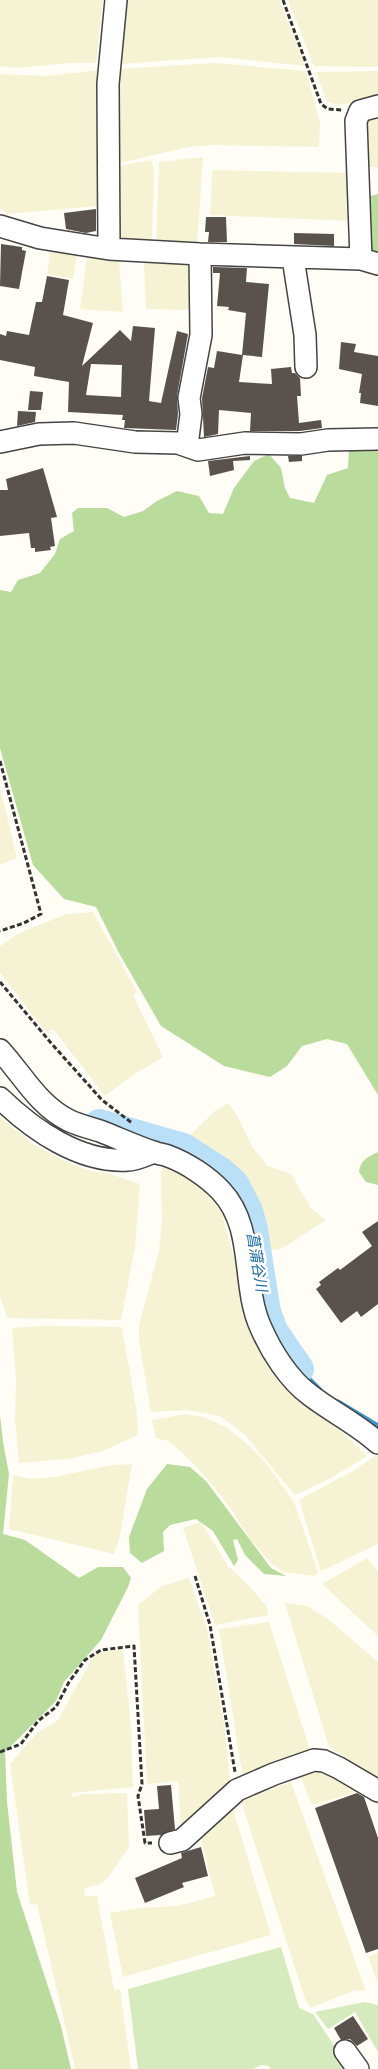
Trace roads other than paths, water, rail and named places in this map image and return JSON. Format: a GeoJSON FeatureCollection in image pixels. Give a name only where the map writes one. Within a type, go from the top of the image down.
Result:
{"type":"FeatureCollection","features":[{"type":"Feature","properties":{"kind":"street"},"geometry":{"type":"LineString","coordinates":[[109,249],[108,84],[116,0]]}},
{"type":"Feature","properties":{"kind":"street"},"geometry":{"type":"LineString","coordinates":[[0,226],[40,238],[109,249],[370,262],[356,121],[369,109]]}},
{"type":"Feature","properties":{"kind":"street"},"geometry":{"type":"LineString","coordinates":[[187,446],[190,414],[189,398],[201,335],[200,254]]}},
{"type":"Feature","properties":{"kind":"street"},"geometry":{"type":"LineString","coordinates":[[293,258],[305,335],[306,366]]}},
{"type":"Feature","properties":{"kind":"street"},"geometry":{"type":"LineString","coordinates":[[0,442],[39,434],[74,433],[135,442],[178,443],[198,450],[245,443],[301,444],[328,440],[378,439]]}},
{"type":"Feature","properties":{"kind":"street"},"geometry":{"type":"LineString","coordinates":[[0,1050],[31,1090],[68,1120],[168,1156],[192,1169],[222,1192],[234,1211],[241,1229],[247,1255],[252,1297],[260,1328],[294,1380],[309,1395],[352,1423],[378,1443]]}},
{"type":"Feature","properties":{"kind":"street"},"geometry":{"type":"LineString","coordinates":[[0,1098],[20,1118],[62,1144],[95,1156],[129,1160],[154,1152]]}},
{"type":"Feature","properties":{"kind":"street"},"geometry":{"type":"LineString","coordinates":[[170,1843],[182,1840],[237,1790],[314,1760],[324,1761],[339,1768],[378,1791]]}},
{"type":"Feature","properties":{"kind":"street"},"geometry":{"type":"LineString","coordinates":[[345,2051],[358,2069]]}},
{"type":"Feature","properties":{"kind":"waterway","name":"菖蒲谷川"},"geometry":{"type":"LineString","coordinates":[[99,1124],[183,1148],[222,1173],[234,1184],[248,1211],[253,1230],[266,1312],[273,1331],[299,1369]]}},
{"type":"Feature","properties":{"kind":"waterway","name":"菖蒲谷川"},"geometry":{"type":"LineString","coordinates":[[299,1369],[320,1390]]}},
{"type":"Feature","properties":{"kind":"waterway","name":"菖蒲谷川"},"geometry":{"type":"LineString","coordinates":[[338,1402],[378,1426]]}}]}
